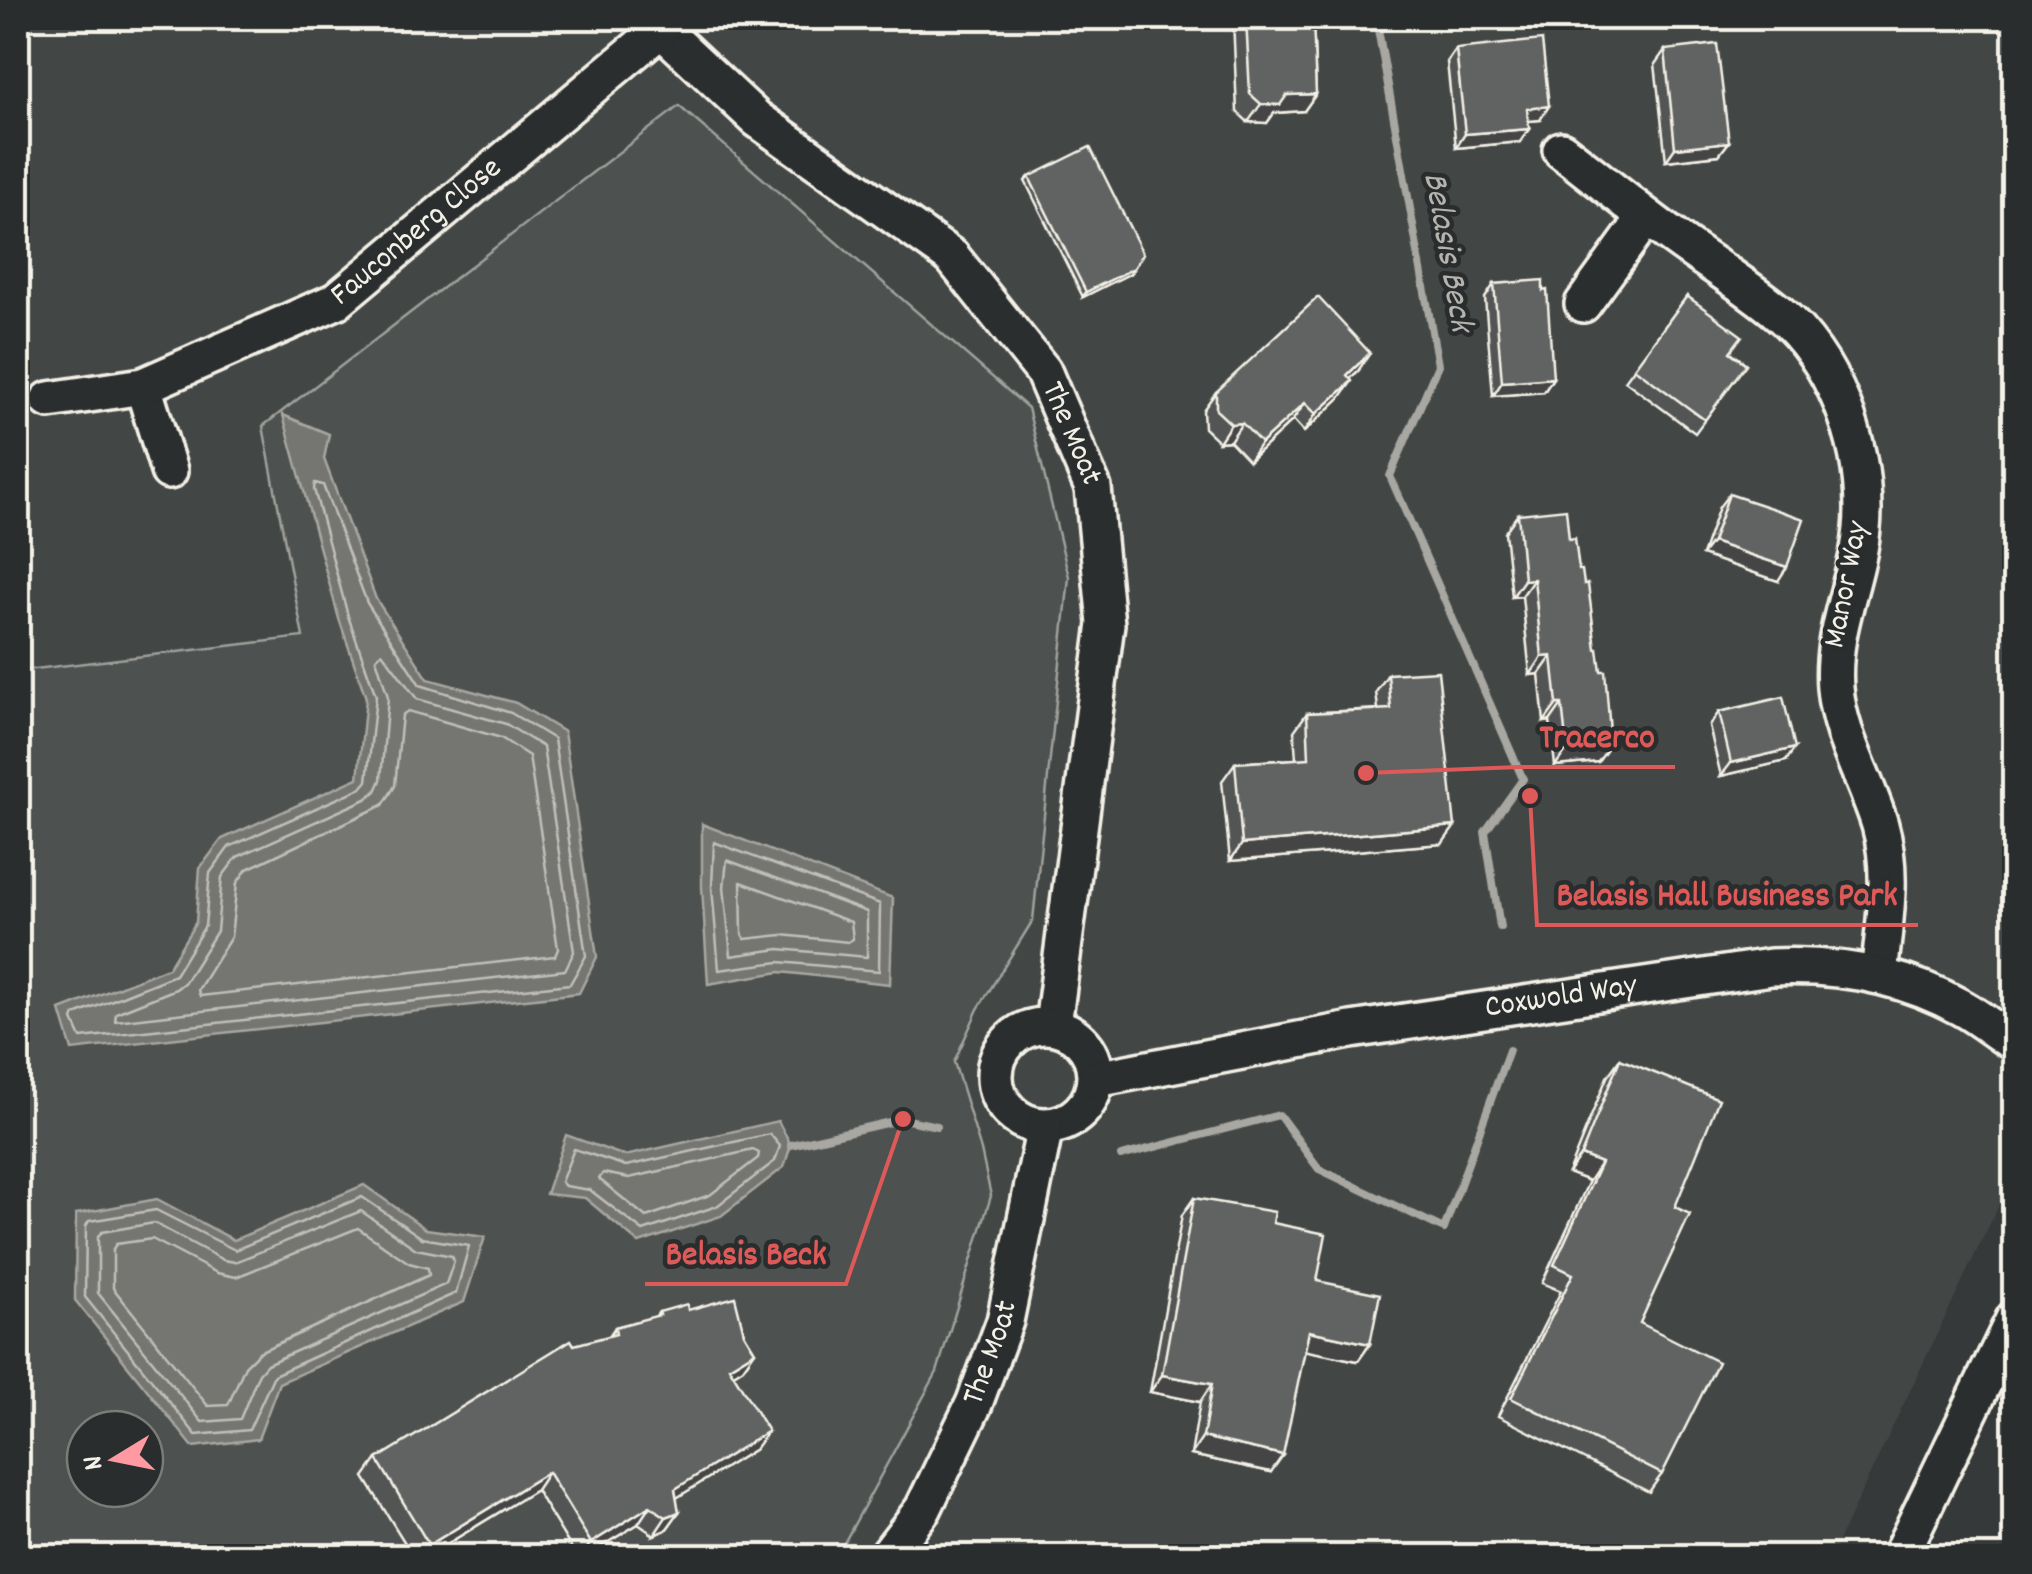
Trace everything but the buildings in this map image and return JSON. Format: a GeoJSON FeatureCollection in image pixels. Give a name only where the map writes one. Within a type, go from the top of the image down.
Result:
{"type":"FeatureCollection","features":[{"type":"Feature","properties":{"kind":"street","name":"Fauconberg Close"},"geometry":{"type":"LineString","coordinates":[[49,400],[143,386],[336,301],[657,23]]}},
{"type":"Feature","properties":{"kind":"street","name":"The Moat"},"geometry":{"type":"LineString","coordinates":[[657,23],[758,120],[952,256],[1044,370],[1093,488],[1106,624],[1053,1025]]}},
{"type":"Feature","properties":{"kind":"street","name":"Manor Way"},"geometry":{"type":"LineString","coordinates":[[1561,150],[1780,314],[1828,375],[1856,446],[1862,480],[1860,547],[1839,621],[1833,660],[1836,702],[1880,826],[1888,870],[1879,975]]}},
{"type":"Feature","properties":{"kind":"street"},"geometry":{"type":"LineString","coordinates":[[1583,304],[1646,217]]}},
{"type":"Feature","properties":{"kind":"street"},"geometry":{"type":"LineString","coordinates":[[143,386],[168,471]]}},
{"type":"Feature","properties":{"kind":"street","name":"Coxwold Way"},"geometry":{"type":"LineString","coordinates":[[1096,1079],[1352,1030],[1771,967],[1817,965],[1879,975],[1961,1007],[2014,1043]]}},
{"type":"Feature","properties":{"kind":"street"},"geometry":{"type":"LineString","coordinates":[[1053,1025],[1076,1035],[1092,1054],[1096,1079],[1088,1103],[1070,1121],[1045,1127],[1018,1120],[1000,1100],[994,1072],[1003,1046],[1025,1028],[1053,1025]]}},
{"type":"Feature","properties":{"kind":"street","name":"The Moat"},"geometry":{"type":"LineString","coordinates":[[886,1556],[923,1509],[980,1387],[1005,1321],[1045,1127]]}},
{"type":"Feature","properties":{"kind":"street"},"geometry":{"type":"LineString","coordinates":[[1900,1556],[2014,1319]]}},
{"type":"Feature","properties":{"kind":"shaded area"},"geometry":{"type":"Polygon","coordinates":[[[18,18],[2014,18],[2014,1173],[1831,1556],[837,1556],[937,1372],[981,1150],[954,1063],[978,1009],[303,637],[18,671],[18,18]]]}},
{"type":"Feature","properties":{"kind":"shaded area"},"geometry":{"type":"Polygon","coordinates":[[[679,106],[1028,408],[1069,577],[1033,920],[978,1009],[954,1062],[991,1196],[937,1372],[837,1556],[18,1556],[18,671],[303,637],[263,426],[679,106]]]}},
{"type":"Feature","properties":{"kind":"water"},"geometry":{"type":"Polygon","coordinates":[[[283,415],[329,434],[324,459],[376,599],[428,679],[516,703],[564,732],[597,957],[579,993],[72,1050],[60,1010],[168,968],[196,922],[200,868],[222,839],[358,778],[366,698],[339,619],[283,415]]]}},
{"type":"Feature","properties":{"kind":"water"},"geometry":{"type":"Polygon","coordinates":[[[702,824],[893,898],[890,984],[780,972],[708,984],[702,824]]]}},
{"type":"Feature","properties":{"kind":"water"},"geometry":{"type":"Polygon","coordinates":[[[778,1121],[791,1145],[784,1167],[721,1216],[639,1243],[585,1198],[546,1194],[566,1135],[625,1156],[778,1121]]]}},
{"type":"Feature","properties":{"kind":"water"},"geometry":{"type":"Polygon","coordinates":[[[364,1185],[426,1229],[485,1237],[464,1302],[279,1383],[258,1439],[193,1447],[75,1300],[76,1214],[157,1199],[234,1240],[364,1185]]]}},
{"type":"Feature","properties":{"kind":"waterway","name":"Belasis Beck"},"geometry":{"type":"LineString","coordinates":[[1376,18],[1438,365],[1390,476],[1523,779],[1485,832],[1500,927]]}},
{"type":"Feature","properties":{"kind":"waterway","name":"Belasis Beck"},"geometry":{"type":"LineString","coordinates":[[1121,1156],[1279,1115],[1319,1169],[1444,1229],[1509,1050]]}},
{"type":"Feature","properties":{"kind":"waterway","name":"Belasis Beck"},"geometry":{"type":"LineString","coordinates":[[791,1145],[903,1119],[937,1126]]}},
{"type":"Feature","properties":{"kind":"place","name":"Tracerco"},"geometry":{"type":"Point","coordinates":[1366,773]}},
{"type":"Feature","properties":{"kind":"place","name":"Belasis Hall Business Park"},"geometry":{"type":"Point","coordinates":[1530,796]}},
{"type":"Feature","properties":{"kind":"place","name":"Belasis Beck"},"geometry":{"type":"Point","coordinates":[903,1119]}}]}
